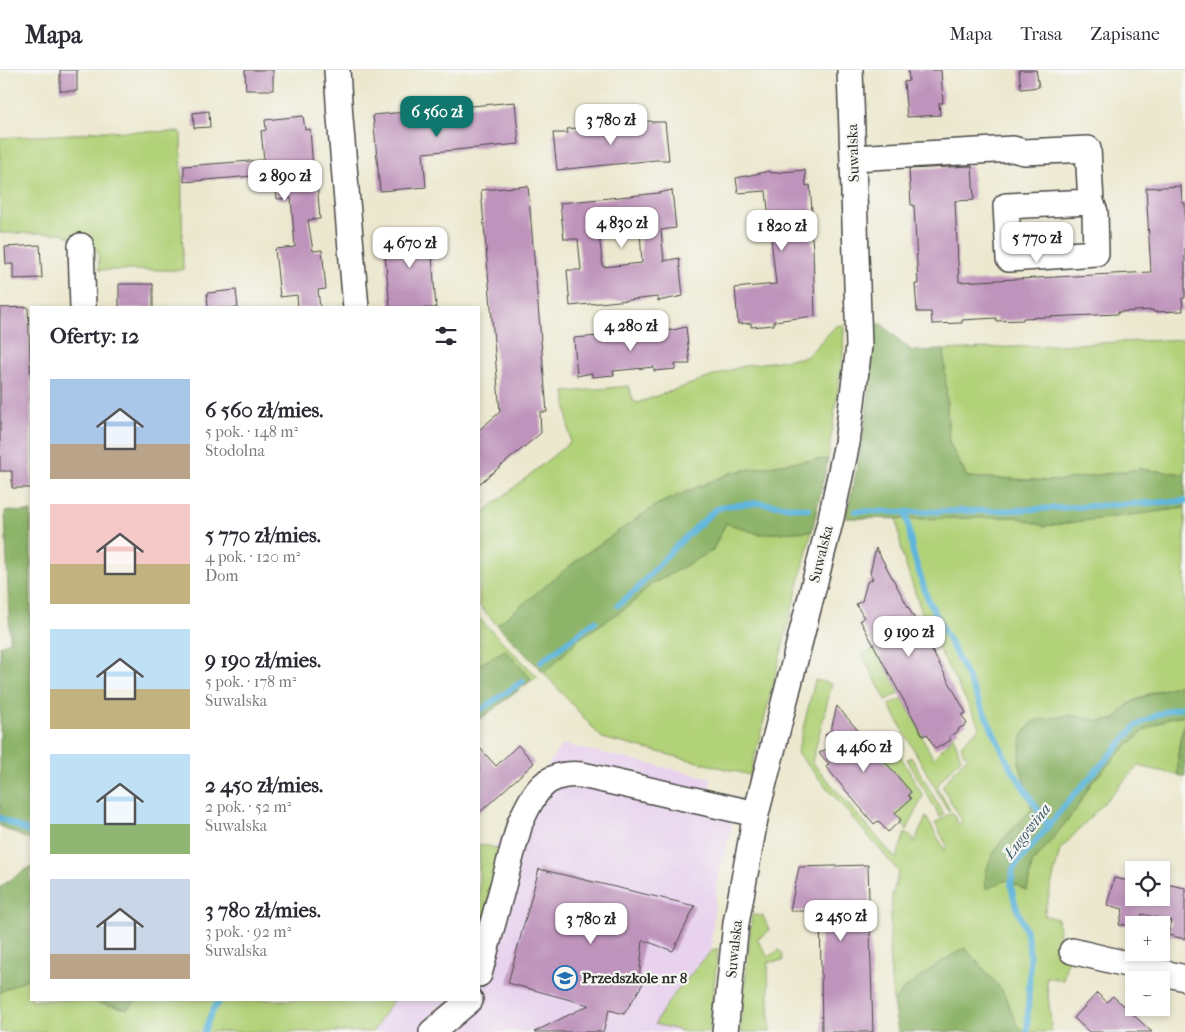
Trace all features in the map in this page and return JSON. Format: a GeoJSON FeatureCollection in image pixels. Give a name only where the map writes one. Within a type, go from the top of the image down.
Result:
{"type":"FeatureCollection","features":[{"type":"Feature","properties":{"kind":"street"},"geometry":{"type":"LineString","coordinates":[[338,70],[340,118],[356,306]]}},
{"type":"Feature","properties":{"kind":"street","name":"Suwalska"},"geometry":{"type":"LineString","coordinates":[[725,1032],[736,923],[756,814],[847,443],[859,346],[850,70]]}},
{"type":"Feature","properties":{"kind":"street"},"geometry":{"type":"LineString","coordinates":[[853,158],[1013,149],[1024,152],[1088,149],[1091,202]]}},
{"type":"Feature","properties":{"kind":"street"},"geometry":{"type":"LineString","coordinates":[[81,246],[83,306]]}},
{"type":"Feature","properties":{"kind":"street"},"geometry":{"type":"LineString","coordinates":[[480,970],[520,823],[531,800],[542,786],[557,776],[582,775],[756,814]]}},
{"type":"Feature","properties":{"kind":"street"},"geometry":{"type":"LineString","coordinates":[[1072,951],[1185,978]]}},
{"type":"Feature","properties":{"kind":"street"},"geometry":{"type":"LineString","coordinates":[[432,1032],[469,1001]]}},
{"type":"Feature","properties":{"kind":"shaded area"},"geometry":{"type":"Polygon","coordinates":[[[562,744],[712,778],[709,790],[739,798],[717,884],[702,1032],[373,1032],[392,1001],[480,1001],[480,844],[495,847],[562,744]]]}},
{"type":"Feature","properties":{"kind":"green space"},"geometry":{"type":"Polygon","coordinates":[[[90,131],[181,132],[183,270],[99,270],[98,251],[62,233],[0,233],[0,138],[89,133],[90,131]]]}},
{"type":"Feature","properties":{"kind":"green space"},"geometry":{"type":"Polygon","coordinates":[[[874,324],[881,324],[912,351],[944,350],[949,442],[967,477],[1056,481],[1140,469],[1185,474],[1185,508],[1044,526],[1016,517],[845,518],[865,422],[871,374],[874,324]]]}},
{"type":"Feature","properties":{"kind":"green space"},"geometry":{"type":"Polygon","coordinates":[[[844,325],[843,355],[828,459],[794,462],[733,472],[658,504],[581,557],[497,625],[480,606],[480,515],[570,442],[565,392],[629,386],[633,400],[637,403],[733,369],[748,365],[806,357],[836,326],[844,325]]]}},
{"type":"Feature","properties":{"kind":"green space"},"geometry":{"type":"Polygon","coordinates":[[[1185,339],[1185,474],[1140,469],[1056,481],[967,477],[949,442],[944,350],[1185,339]]]}},
{"type":"Feature","properties":{"kind":"green space"},"geometry":{"type":"Polygon","coordinates":[[[828,459],[812,531],[759,534],[726,523],[712,551],[652,584],[631,604],[580,638],[544,673],[497,625],[581,557],[658,504],[733,472],[794,462],[828,459]]]}},
{"type":"Feature","properties":{"kind":"green space"},"geometry":{"type":"Polygon","coordinates":[[[1185,508],[1185,685],[1139,698],[1125,707],[1116,719],[1100,721],[1069,715],[1019,762],[1032,809],[1000,842],[1007,880],[1027,891],[1032,864],[1075,811],[1092,782],[1117,755],[1145,730],[1169,718],[1185,715],[1178,750],[1178,775],[1138,766],[1060,850],[1044,915],[1058,919],[1060,955],[1068,957],[1063,980],[1046,977],[1052,1032],[1025,1032],[1017,1024],[1002,990],[965,948],[939,963],[902,991],[893,1003],[889,951],[892,896],[899,872],[797,753],[815,680],[832,684],[812,762],[896,859],[905,833],[913,838],[912,841],[914,843],[926,817],[945,850],[947,846],[935,823],[952,812],[959,825],[962,821],[942,786],[968,756],[964,755],[961,745],[980,727],[926,625],[902,554],[897,519],[1016,517],[1044,526],[1185,508]]]}},
{"type":"Feature","properties":{"kind":"green space"},"geometry":{"type":"Polygon","coordinates":[[[5,511],[30,512],[30,841],[0,826],[0,646],[10,641],[5,511]]]}},
{"type":"Feature","properties":{"kind":"green space"},"geometry":{"type":"Polygon","coordinates":[[[726,523],[759,534],[812,531],[750,775],[602,738],[544,673],[580,638],[631,604],[652,584],[712,551],[726,523]]]}},
{"type":"Feature","properties":{"kind":"green space"},"geometry":{"type":"Polygon","coordinates":[[[480,619],[538,677],[532,680],[505,650],[480,664],[480,619]]]}},
{"type":"Feature","properties":{"kind":"green space"},"geometry":{"type":"Polygon","coordinates":[[[879,646],[884,664],[900,693],[886,700],[862,655],[879,646]]]}},
{"type":"Feature","properties":{"kind":"green space"},"geometry":{"type":"Polygon","coordinates":[[[505,650],[532,680],[480,719],[480,664],[505,650]]]}},
{"type":"Feature","properties":{"kind":"green space"},"geometry":{"type":"Polygon","coordinates":[[[1178,685],[1185,685],[1185,715],[1169,718],[1145,730],[1117,755],[1092,782],[1075,811],[1032,864],[1027,891],[1007,880],[986,889],[985,877],[988,866],[999,844],[1032,809],[1019,762],[1022,736],[1033,721],[1069,715],[1100,721],[1116,719],[1125,707],[1145,696],[1178,685]]]}},
{"type":"Feature","properties":{"kind":"green space"},"geometry":{"type":"Polygon","coordinates":[[[907,696],[907,706],[933,758],[951,740],[949,736],[953,735],[961,758],[937,787],[950,810],[948,811],[889,705],[907,696]]]}},
{"type":"Feature","properties":{"kind":"green space"},"geometry":{"type":"Polygon","coordinates":[[[1185,723],[1185,777],[1178,775],[1178,755],[1185,723]]]}},
{"type":"Feature","properties":{"kind":"green space"},"geometry":{"type":"Polygon","coordinates":[[[891,739],[923,796],[907,830],[895,813],[911,799],[908,795],[911,792],[895,773],[881,764],[885,761],[874,749],[891,739]]]}},
{"type":"Feature","properties":{"kind":"green space"},"geometry":{"type":"Polygon","coordinates":[[[911,757],[944,814],[940,817],[907,759],[911,757]]]}},
{"type":"Feature","properties":{"kind":"green space"},"geometry":{"type":"Polygon","coordinates":[[[480,844],[505,850],[480,942],[480,844]]]}},
{"type":"Feature","properties":{"kind":"green space"},"geometry":{"type":"Polygon","coordinates":[[[30,867],[30,977],[0,992],[0,887],[30,867]]]}},
{"type":"Feature","properties":{"kind":"green space"},"geometry":{"type":"Polygon","coordinates":[[[752,915],[763,916],[769,930],[757,939],[768,957],[779,950],[782,954],[783,961],[768,962],[770,1032],[740,1032],[752,915]]]}},
{"type":"Feature","properties":{"kind":"green space"},"geometry":{"type":"Polygon","coordinates":[[[965,948],[1002,990],[1017,1024],[1025,1032],[898,1032],[893,1003],[902,991],[939,963],[965,948]]]}},
{"type":"Feature","properties":{"kind":"green space"},"geometry":{"type":"Polygon","coordinates":[[[718,949],[709,1032],[686,1032],[655,1024],[675,994],[710,952],[718,949]]]}},
{"type":"Feature","properties":{"kind":"green space"},"geometry":{"type":"Polygon","coordinates":[[[30,977],[30,1001],[91,1001],[128,1009],[135,1001],[392,1001],[373,1032],[0,1032],[0,992],[30,977]]]}},
{"type":"Feature","properties":{"kind":"green space"},"geometry":{"type":"Polygon","coordinates":[[[91,1001],[135,1001],[128,1009],[91,1001]]]}},
{"type":"Feature","properties":{"kind":"building"},"geometry":{"type":"Polygon","coordinates":[[[60,70],[77,70],[77,91],[60,91],[60,70]]]}},
{"type":"Feature","properties":{"kind":"building"},"geometry":{"type":"Polygon","coordinates":[[[245,70],[273,70],[273,90],[246,90],[245,70]]]}},
{"type":"Feature","properties":{"kind":"building"},"geometry":{"type":"Polygon","coordinates":[[[908,70],[941,70],[943,103],[939,103],[940,115],[907,117],[904,82],[909,81],[908,70]]]}},
{"type":"Feature","properties":{"kind":"building"},"geometry":{"type":"Polygon","coordinates":[[[1019,70],[1036,70],[1039,87],[1021,89],[1019,70]]]}},
{"type":"Feature","properties":{"kind":"building"},"geometry":{"type":"Polygon","coordinates":[[[515,102],[519,144],[423,153],[426,187],[380,191],[373,115],[515,102]]]}},
{"type":"Feature","properties":{"kind":"building"},"geometry":{"type":"Polygon","coordinates":[[[209,111],[210,127],[194,128],[193,113],[209,111]]]}},
{"type":"Feature","properties":{"kind":"building"},"geometry":{"type":"Polygon","coordinates":[[[303,116],[305,130],[310,129],[313,170],[316,170],[320,219],[308,220],[313,251],[322,250],[326,289],[318,290],[320,306],[298,306],[297,295],[280,297],[275,249],[295,247],[291,198],[277,199],[275,174],[184,182],[184,166],[264,160],[261,131],[266,130],[265,120],[303,116]]]}},
{"type":"Feature","properties":{"kind":"building"},"geometry":{"type":"Polygon","coordinates":[[[665,122],[669,160],[557,170],[553,133],[568,133],[567,129],[588,127],[589,131],[630,127],[629,123],[665,122]]]}},
{"type":"Feature","properties":{"kind":"building"},"geometry":{"type":"Polygon","coordinates":[[[972,166],[974,200],[955,201],[959,282],[1151,272],[1146,188],[1181,186],[1182,203],[1185,203],[1185,298],[1182,298],[1183,311],[1153,312],[1153,310],[1118,312],[1118,314],[1023,318],[1023,320],[996,321],[996,318],[962,320],[962,323],[932,324],[931,312],[917,312],[915,284],[918,284],[914,205],[911,205],[909,169],[972,166]]]}},
{"type":"Feature","properties":{"kind":"building"},"geometry":{"type":"Polygon","coordinates":[[[805,170],[806,186],[810,185],[812,211],[809,212],[813,248],[815,316],[774,321],[774,325],[751,327],[751,323],[738,324],[735,288],[776,284],[766,191],[738,193],[736,178],[770,171],[771,173],[805,170]]]}},
{"type":"Feature","properties":{"kind":"building"},"geometry":{"type":"Polygon","coordinates":[[[528,186],[547,412],[540,412],[541,433],[480,483],[480,429],[500,412],[481,190],[528,186]]]}},
{"type":"Feature","properties":{"kind":"building"},"geometry":{"type":"Polygon","coordinates":[[[672,190],[676,228],[661,230],[664,261],[679,258],[683,296],[658,301],[658,297],[570,306],[567,270],[581,270],[578,239],[564,239],[560,203],[672,190]],[[640,231],[599,235],[603,267],[642,263],[640,231]]]}},
{"type":"Feature","properties":{"kind":"building"},"geometry":{"type":"Polygon","coordinates":[[[430,229],[436,306],[390,306],[383,233],[430,229]]]}},
{"type":"Feature","properties":{"kind":"building"},"geometry":{"type":"Polygon","coordinates":[[[40,245],[42,278],[13,279],[13,264],[6,264],[5,247],[40,245]]]}},
{"type":"Feature","properties":{"kind":"building"},"geometry":{"type":"Polygon","coordinates":[[[119,284],[153,284],[153,306],[119,306],[119,284]]]}},
{"type":"Feature","properties":{"kind":"building"},"geometry":{"type":"Polygon","coordinates":[[[236,290],[238,306],[208,306],[207,293],[236,290]]]}},
{"type":"Feature","properties":{"kind":"building"},"geometry":{"type":"Polygon","coordinates":[[[28,307],[30,488],[12,488],[12,471],[0,471],[0,308],[28,307]]]}},
{"type":"Feature","properties":{"kind":"building"},"geometry":{"type":"Polygon","coordinates":[[[686,327],[690,364],[675,364],[676,369],[654,371],[654,367],[613,371],[614,375],[592,377],[592,373],[577,376],[574,338],[673,330],[686,327]]]}},
{"type":"Feature","properties":{"kind":"building"},"geometry":{"type":"Polygon","coordinates":[[[876,548],[966,713],[962,715],[967,724],[949,737],[951,740],[935,749],[927,734],[923,736],[860,620],[864,618],[856,604],[862,601],[867,582],[873,579],[870,573],[876,548]]]}},
{"type":"Feature","properties":{"kind":"building"},"geometry":{"type":"Polygon","coordinates":[[[837,706],[911,792],[908,795],[911,799],[895,813],[901,820],[888,832],[878,821],[874,824],[826,767],[829,764],[819,753],[834,745],[825,735],[831,730],[837,706]]]}},
{"type":"Feature","properties":{"kind":"building"},"geometry":{"type":"Polygon","coordinates":[[[518,745],[534,763],[480,812],[480,748],[496,766],[518,745]]]}},
{"type":"Feature","properties":{"kind":"building"},"geometry":{"type":"Polygon","coordinates":[[[868,865],[873,1032],[822,1032],[820,911],[790,911],[799,867],[868,865]]]}},
{"type":"Feature","properties":{"kind":"building"},"geometry":{"type":"Polygon","coordinates":[[[539,869],[695,906],[673,951],[643,940],[639,980],[644,982],[624,1014],[609,1010],[603,1032],[534,1032],[589,1005],[508,983],[539,869]]]}},
{"type":"Feature","properties":{"kind":"building"},"geometry":{"type":"Polygon","coordinates":[[[1114,878],[1125,880],[1125,906],[1170,906],[1170,885],[1185,888],[1185,939],[1170,935],[1172,921],[1170,921],[1170,916],[1142,914],[1142,916],[1125,916],[1125,925],[1119,925],[1123,909],[1107,905],[1114,878]]]}},
{"type":"Feature","properties":{"kind":"building"},"geometry":{"type":"Polygon","coordinates":[[[1097,993],[1107,1002],[1113,996],[1125,1007],[1125,1016],[1135,1016],[1152,1032],[1089,1032],[1074,1018],[1097,993]]]}},
{"type":"Feature","properties":{"kind":"waterway"},"geometry":{"type":"LineString","coordinates":[[856,511],[1018,510],[1185,501]]}},
{"type":"Feature","properties":{"kind":"waterway"},"geometry":{"type":"LineString","coordinates":[[618,605],[635,591],[675,547],[715,510],[725,506],[759,503],[809,509]]}},
{"type":"Feature","properties":{"kind":"waterway"},"geometry":{"type":"LineString","coordinates":[[906,512],[913,553],[927,597],[1009,765],[1048,825]]}},
{"type":"Feature","properties":{"kind":"waterway"},"geometry":{"type":"LineString","coordinates":[[541,662],[595,621]]}},
{"type":"Feature","properties":{"kind":"waterway"},"geometry":{"type":"LineString","coordinates":[[480,710],[523,681]]}},
{"type":"Feature","properties":{"kind":"waterway","name":"Ługowina"},"geometry":{"type":"LineString","coordinates":[[1027,1032],[1029,947],[1027,934],[1015,903],[1011,885],[1013,869],[1066,804],[1136,726],[1154,716],[1185,707]]}},
{"type":"Feature","properties":{"kind":"waterway"},"geometry":{"type":"LineString","coordinates":[[0,818],[30,833]]}},
{"type":"Feature","properties":{"kind":"waterway"},"geometry":{"type":"LineString","coordinates":[[204,1032],[218,1001]]}},
{"type":"Feature","properties":{"kind":"place","name":"Przedszkole nr 8"},"geometry":{"type":"Point","coordinates":[565,978]}}]}
